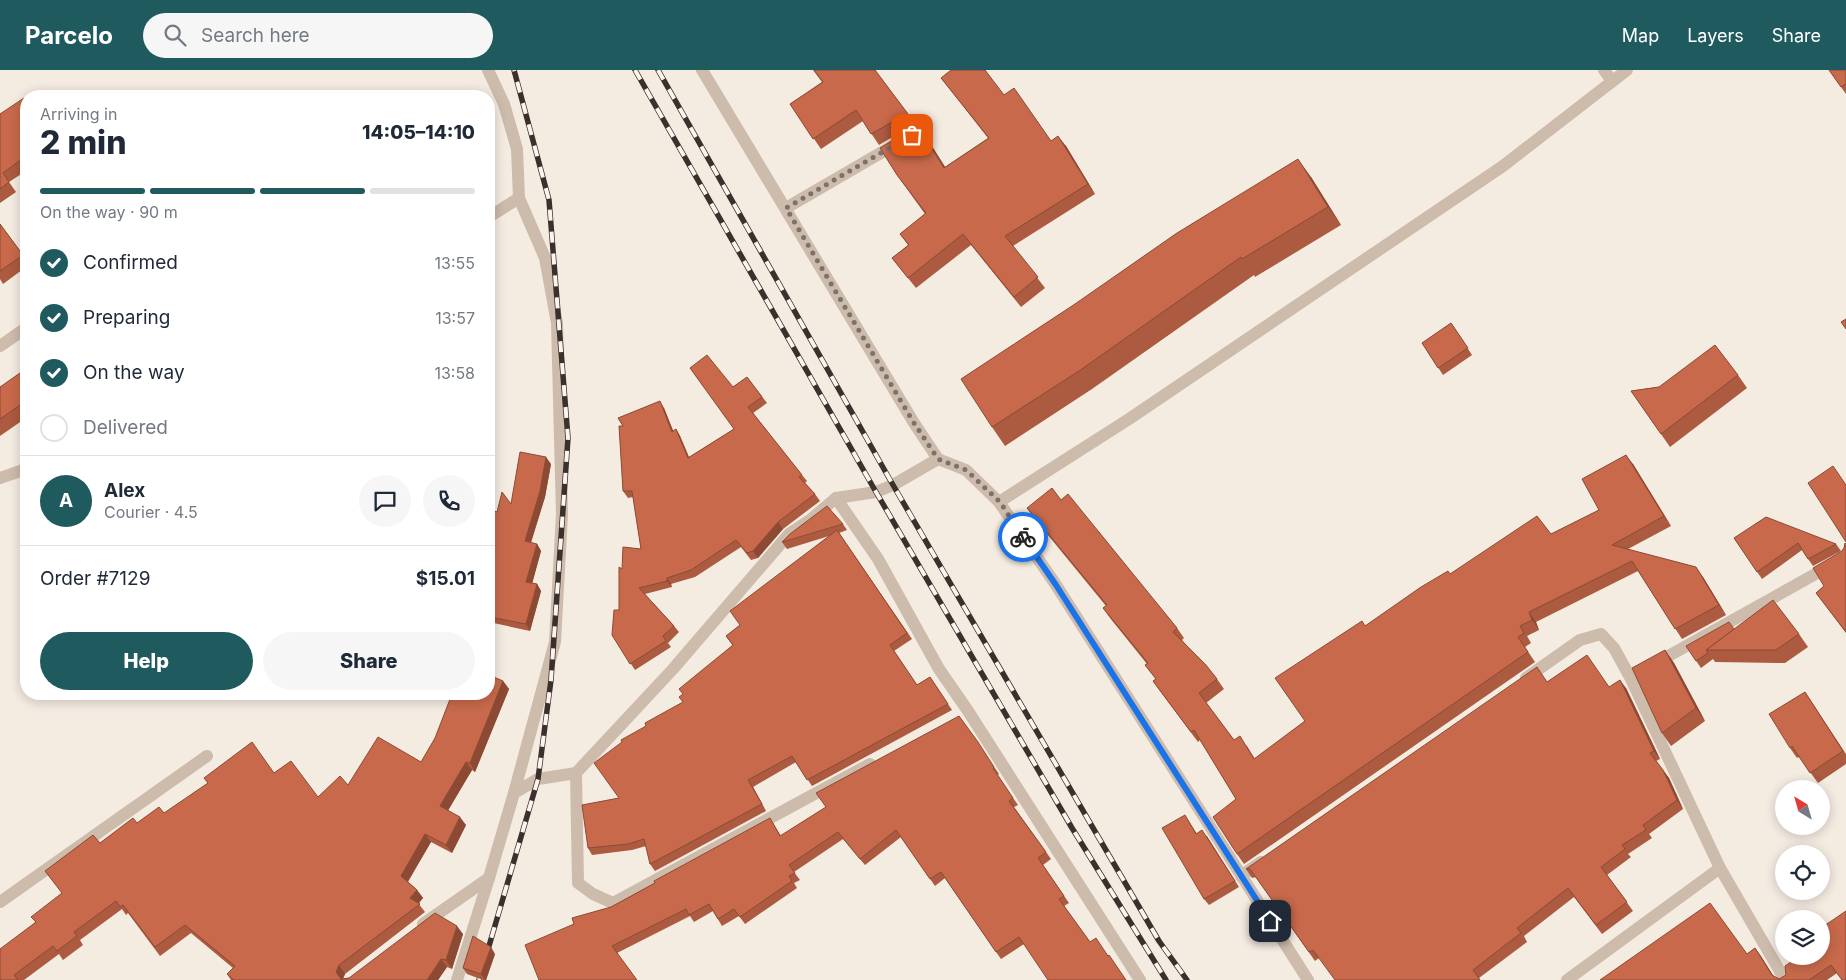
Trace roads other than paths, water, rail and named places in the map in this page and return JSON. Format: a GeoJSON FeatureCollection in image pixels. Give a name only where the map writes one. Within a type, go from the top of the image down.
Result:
{"type":"FeatureCollection","features":[{"type":"Feature","properties":{"kind":"street"},"geometry":{"type":"LineString","coordinates":[[457,980],[514,793],[555,642],[562,514],[557,323],[545,258],[519,198],[517,149],[504,104],[488,70]]}},
{"type":"Feature","properties":{"kind":"street"},"geometry":{"type":"LineString","coordinates":[[702,70],[914,423],[938,459],[966,470],[1000,502],[1056,585],[1308,980]]}},
{"type":"Feature","properties":{"kind":"street"},"geometry":{"type":"LineString","coordinates":[[1604,70],[1612,81]]}},
{"type":"Feature","properties":{"kind":"street"},"geometry":{"type":"LineString","coordinates":[[1000,502],[1129,419],[1503,166],[1627,70]]}},
{"type":"Feature","properties":{"kind":"street"},"geometry":{"type":"LineString","coordinates":[[786,208],[904,140]]}},
{"type":"Feature","properties":{"kind":"street"},"geometry":{"type":"LineString","coordinates":[[495,213],[519,198]]}},
{"type":"Feature","properties":{"kind":"street"},"geometry":{"type":"LineString","coordinates":[[0,346],[20,332]]}},
{"type":"Feature","properties":{"kind":"street"},"geometry":{"type":"LineString","coordinates":[[514,793],[538,779],[576,773],[673,669],[789,534],[810,520],[836,498],[876,492],[893,485],[938,459]]}},
{"type":"Feature","properties":{"kind":"street"},"geometry":{"type":"LineString","coordinates":[[0,478],[20,471]]}},
{"type":"Feature","properties":{"kind":"street"},"geometry":{"type":"LineString","coordinates":[[836,498],[878,559],[964,714],[1140,980]]}},
{"type":"Feature","properties":{"kind":"street"},"geometry":{"type":"LineString","coordinates":[[1630,677],[1846,557]]}},
{"type":"Feature","properties":{"kind":"street"},"geometry":{"type":"LineString","coordinates":[[1515,685],[1580,640],[1601,634],[1614,648],[1630,677],[1720,868],[1785,980]]}},
{"type":"Feature","properties":{"kind":"street"},"geometry":{"type":"LineString","coordinates":[[0,902],[207,756]]}},
{"type":"Feature","properties":{"kind":"street"},"geometry":{"type":"LineString","coordinates":[[576,773],[578,882],[593,894],[613,904],[882,758]]}},
{"type":"Feature","properties":{"kind":"street"},"geometry":{"type":"LineString","coordinates":[[1241,876],[1273,854]]}},
{"type":"Feature","properties":{"kind":"street"},"geometry":{"type":"LineString","coordinates":[[1567,980],[1720,868]]}},
{"type":"Feature","properties":{"kind":"street"},"geometry":{"type":"LineString","coordinates":[[411,933],[489,878]]}},
{"type":"Feature","properties":{"kind":"railway"},"geometry":{"type":"LineString","coordinates":[[479,980],[538,779],[551,680],[568,438],[549,200],[514,70]]}},
{"type":"Feature","properties":{"kind":"railway"},"geometry":{"type":"LineString","coordinates":[[635,70],[876,492],[1072,828],[1166,980]]}},
{"type":"Feature","properties":{"kind":"railway"},"geometry":{"type":"LineString","coordinates":[[658,70],[893,485],[1159,941],[1187,980]]}}]}
